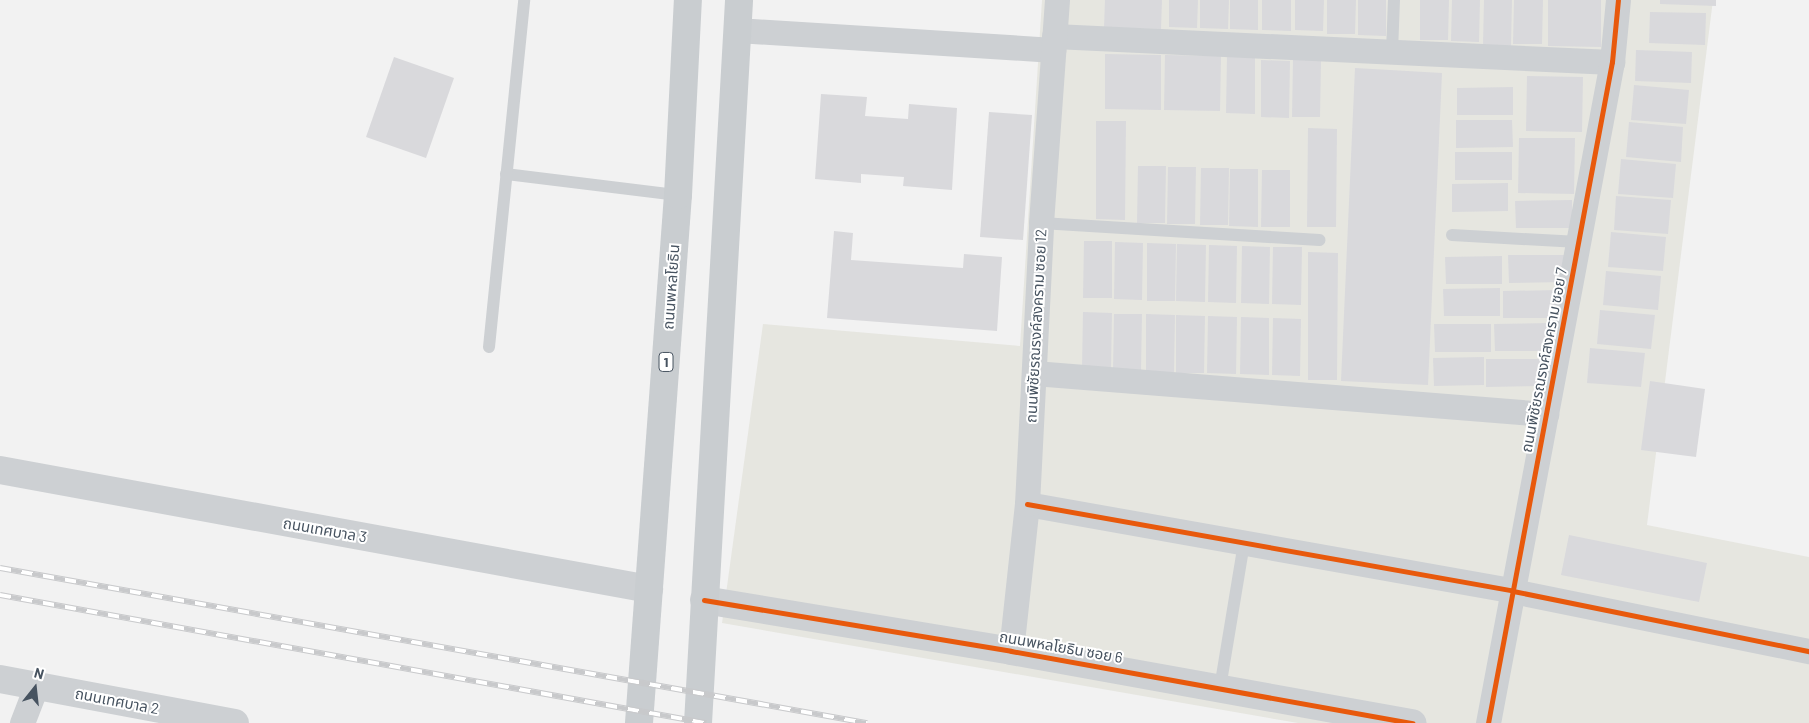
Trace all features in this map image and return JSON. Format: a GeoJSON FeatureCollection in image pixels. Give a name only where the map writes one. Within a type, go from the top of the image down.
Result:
{"type":"FeatureCollection","features":[{"type":"Feature","properties":{"kind":"main road","name":"ถนนพหลโยธิน"},"geometry":{"type":"LineString","coordinates":[[639,723],[678,195],[688,0]]}},
{"type":"Feature","properties":{"kind":"main road"},"geometry":{"type":"LineString","coordinates":[[698,723],[739,0]]}},
{"type":"Feature","properties":{"kind":"street","name":"ถนนพิชัยรณรงค์สงคราม ซอย 12"},"geometry":{"type":"LineString","coordinates":[[1011,650],[1027,504],[1042,223],[1057,0]]}},
{"type":"Feature","properties":{"kind":"street","name":"ถนนพิชัยรณรงค์สงคราม ซอย 7"},"geometry":{"type":"LineString","coordinates":[[1488,723],[1612,62],[1618,0]]}},
{"type":"Feature","properties":{"kind":"street"},"geometry":{"type":"LineString","coordinates":[[737,30],[1054,43],[1392,52],[1612,62]]}},
{"type":"Feature","properties":{"kind":"street"},"geometry":{"type":"LineString","coordinates":[[1034,373],[1546,414]]}},
{"type":"Feature","properties":{"kind":"street","name":"ถนนเทศบาล 3"},"geometry":{"type":"LineString","coordinates":[[0,470],[649,589]]}},
{"type":"Feature","properties":{"kind":"street"},"geometry":{"type":"LineString","coordinates":[[1027,504],[1513,591],[1809,651]]}},
{"type":"Feature","properties":{"kind":"street","name":"ถนนพหลโยธิน ซอย 6"},"geometry":{"type":"LineString","coordinates":[[704,600],[1011,650],[1412,723]]}},
{"type":"Feature","properties":{"kind":"street","name":"ถนนเทศบาล 2"},"geometry":{"type":"LineString","coordinates":[[0,679],[196,719],[235,723]]}},
{"type":"Feature","properties":{"kind":"street"},"geometry":{"type":"LineString","coordinates":[[22,723],[36,686]]}},
{"type":"Feature","properties":{"kind":"lane"},"geometry":{"type":"LineString","coordinates":[[489,347],[524,0]]}},
{"type":"Feature","properties":{"kind":"lane"},"geometry":{"type":"LineString","coordinates":[[1392,52],[1394,0]]}},
{"type":"Feature","properties":{"kind":"lane"},"geometry":{"type":"LineString","coordinates":[[506,174],[678,195]]}},
{"type":"Feature","properties":{"kind":"lane"},"geometry":{"type":"LineString","coordinates":[[1042,223],[1319,240]]}},
{"type":"Feature","properties":{"kind":"lane"},"geometry":{"type":"LineString","coordinates":[[1452,235],[1579,242]]}},
{"type":"Feature","properties":{"kind":"lane"},"geometry":{"type":"LineString","coordinates":[[1220,688],[1244,542]]}},
{"type":"Feature","properties":{"kind":"shaded area"},"geometry":{"type":"Polygon","coordinates":[[[1042,0],[1713,0],[1647,525],[1809,557],[1809,723],[1298,723],[722,623],[763,324],[1020,346],[1042,0]]]}},
{"type":"Feature","properties":{"kind":"building"},"geometry":{"type":"Polygon","coordinates":[[[1105,0],[1162,0],[1161,29],[1104,28],[1105,0]]]}},
{"type":"Feature","properties":{"kind":"building"},"geometry":{"type":"Polygon","coordinates":[[[1169,0],[1198,0],[1197,28],[1169,27],[1169,0]]]}},
{"type":"Feature","properties":{"kind":"building"},"geometry":{"type":"Polygon","coordinates":[[[1200,0],[1229,0],[1228,29],[1200,28],[1200,0]]]}},
{"type":"Feature","properties":{"kind":"building"},"geometry":{"type":"Polygon","coordinates":[[[1230,0],[1258,0],[1258,30],[1230,29],[1230,0]]]}},
{"type":"Feature","properties":{"kind":"building"},"geometry":{"type":"Polygon","coordinates":[[[1262,0],[1291,0],[1291,31],[1262,30],[1262,0]]]}},
{"type":"Feature","properties":{"kind":"building"},"geometry":{"type":"Polygon","coordinates":[[[1295,0],[1324,0],[1323,31],[1295,30],[1295,0]]]}},
{"type":"Feature","properties":{"kind":"building"},"geometry":{"type":"Polygon","coordinates":[[[1327,0],[1356,0],[1355,34],[1327,34],[1327,0]]]}},
{"type":"Feature","properties":{"kind":"building"},"geometry":{"type":"Polygon","coordinates":[[[1358,0],[1386,0],[1386,36],[1358,35],[1358,0]]]}},
{"type":"Feature","properties":{"kind":"building"},"geometry":{"type":"Polygon","coordinates":[[[1420,0],[1449,0],[1448,40],[1420,40],[1420,0]]]}},
{"type":"Feature","properties":{"kind":"building"},"geometry":{"type":"Polygon","coordinates":[[[1452,0],[1480,0],[1479,42],[1451,41],[1452,0]]]}},
{"type":"Feature","properties":{"kind":"building"},"geometry":{"type":"Polygon","coordinates":[[[1484,0],[1512,0],[1511,46],[1483,45],[1484,0]]]}},
{"type":"Feature","properties":{"kind":"building"},"geometry":{"type":"Polygon","coordinates":[[[1514,0],[1543,0],[1542,44],[1513,44],[1514,0]]]}},
{"type":"Feature","properties":{"kind":"building"},"geometry":{"type":"Polygon","coordinates":[[[1548,0],[1601,0],[1601,47],[1548,46],[1548,0]]]}},
{"type":"Feature","properties":{"kind":"building"},"geometry":{"type":"Polygon","coordinates":[[[1660,0],[1716,0],[1716,6],[1660,4],[1660,0]]]}},
{"type":"Feature","properties":{"kind":"building"},"geometry":{"type":"Polygon","coordinates":[[[1650,12],[1706,13],[1705,45],[1649,43],[1650,12]]]}},
{"type":"Feature","properties":{"kind":"building"},"geometry":{"type":"Polygon","coordinates":[[[1636,50],[1692,52],[1691,83],[1635,81],[1636,50]]]}},
{"type":"Feature","properties":{"kind":"building"},"geometry":{"type":"Polygon","coordinates":[[[1105,54],[1161,55],[1161,110],[1105,109],[1105,54]]]}},
{"type":"Feature","properties":{"kind":"building"},"geometry":{"type":"Polygon","coordinates":[[[1165,55],[1221,56],[1220,111],[1164,110],[1165,55]]]}},
{"type":"Feature","properties":{"kind":"building"},"geometry":{"type":"Polygon","coordinates":[[[1227,56],[1255,57],[1255,114],[1226,113],[1227,56]]]}},
{"type":"Feature","properties":{"kind":"building"},"geometry":{"type":"Polygon","coordinates":[[[394,57],[454,78],[426,158],[366,137],[394,57]]]}},
{"type":"Feature","properties":{"kind":"building"},"geometry":{"type":"Polygon","coordinates":[[[1261,60],[1290,61],[1289,118],[1261,117],[1261,60]]]}},
{"type":"Feature","properties":{"kind":"building"},"geometry":{"type":"Polygon","coordinates":[[[1293,60],[1321,60],[1320,117],[1292,117],[1293,60]]]}},
{"type":"Feature","properties":{"kind":"building"},"geometry":{"type":"Polygon","coordinates":[[[1355,68],[1442,73],[1428,385],[1341,381],[1355,68]]]}},
{"type":"Feature","properties":{"kind":"building"},"geometry":{"type":"Polygon","coordinates":[[[1527,76],[1583,77],[1582,132],[1526,131],[1527,76]]]}},
{"type":"Feature","properties":{"kind":"building"},"geometry":{"type":"Polygon","coordinates":[[[1634,85],[1689,90],[1686,124],[1631,120],[1634,85]]]}},
{"type":"Feature","properties":{"kind":"building"},"geometry":{"type":"Polygon","coordinates":[[[1513,87],[1513,115],[1457,115],[1457,88],[1513,87]]]}},
{"type":"Feature","properties":{"kind":"building"},"geometry":{"type":"Polygon","coordinates":[[[821,94],[867,97],[865,116],[908,119],[909,104],[957,108],[952,190],[903,186],[904,177],[861,174],[861,183],[815,179],[821,94]]]}},
{"type":"Feature","properties":{"kind":"building"},"geometry":{"type":"Polygon","coordinates":[[[989,112],[1032,115],[1023,240],[980,237],[989,112]]]}},
{"type":"Feature","properties":{"kind":"building"},"geometry":{"type":"Polygon","coordinates":[[[1456,120],[1512,120],[1513,147],[1456,148],[1456,120]]]}},
{"type":"Feature","properties":{"kind":"building"},"geometry":{"type":"Polygon","coordinates":[[[1096,121],[1126,121],[1125,220],[1096,219],[1096,121]]]}},
{"type":"Feature","properties":{"kind":"building"},"geometry":{"type":"Polygon","coordinates":[[[1629,122],[1683,127],[1681,162],[1626,157],[1629,122]]]}},
{"type":"Feature","properties":{"kind":"building"},"geometry":{"type":"Polygon","coordinates":[[[1308,128],[1337,129],[1336,227],[1307,227],[1308,128]]]}},
{"type":"Feature","properties":{"kind":"building"},"geometry":{"type":"Polygon","coordinates":[[[1519,138],[1575,138],[1574,194],[1518,193],[1519,138]]]}},
{"type":"Feature","properties":{"kind":"building"},"geometry":{"type":"Polygon","coordinates":[[[1455,152],[1512,152],[1512,180],[1455,180],[1455,152]]]}},
{"type":"Feature","properties":{"kind":"building"},"geometry":{"type":"Polygon","coordinates":[[[1621,159],[1676,164],[1673,198],[1618,194],[1621,159]]]}},
{"type":"Feature","properties":{"kind":"building"},"geometry":{"type":"Polygon","coordinates":[[[1138,166],[1166,166],[1165,223],[1137,223],[1138,166]]]}},
{"type":"Feature","properties":{"kind":"building"},"geometry":{"type":"Polygon","coordinates":[[[1168,167],[1196,167],[1195,224],[1167,224],[1168,167]]]}},
{"type":"Feature","properties":{"kind":"building"},"geometry":{"type":"Polygon","coordinates":[[[1201,168],[1229,168],[1228,225],[1200,225],[1201,168]]]}},
{"type":"Feature","properties":{"kind":"building"},"geometry":{"type":"Polygon","coordinates":[[[1230,169],[1258,169],[1258,227],[1229,226],[1230,169]]]}},
{"type":"Feature","properties":{"kind":"building"},"geometry":{"type":"Polygon","coordinates":[[[1262,170],[1290,170],[1290,227],[1261,227],[1262,170]]]}},
{"type":"Feature","properties":{"kind":"building"},"geometry":{"type":"Polygon","coordinates":[[[1508,183],[1508,211],[1452,212],[1452,184],[1508,183]]]}},
{"type":"Feature","properties":{"kind":"building"},"geometry":{"type":"Polygon","coordinates":[[[1616,196],[1671,200],[1668,234],[1614,230],[1616,196]]]}},
{"type":"Feature","properties":{"kind":"building"},"geometry":{"type":"Polygon","coordinates":[[[1572,200],[1572,228],[1516,228],[1515,201],[1572,200]]]}},
{"type":"Feature","properties":{"kind":"building"},"geometry":{"type":"Polygon","coordinates":[[[834,231],[853,233],[851,260],[963,268],[964,254],[1002,257],[997,331],[827,318],[834,231]]]}},
{"type":"Feature","properties":{"kind":"building"},"geometry":{"type":"Polygon","coordinates":[[[1611,232],[1666,237],[1663,271],[1608,267],[1611,232]]]}},
{"type":"Feature","properties":{"kind":"building"},"geometry":{"type":"Polygon","coordinates":[[[1084,241],[1112,241],[1112,298],[1083,298],[1084,241]]]}},
{"type":"Feature","properties":{"kind":"building"},"geometry":{"type":"Polygon","coordinates":[[[1115,242],[1143,243],[1142,300],[1114,299],[1115,242]]]}},
{"type":"Feature","properties":{"kind":"building"},"geometry":{"type":"Polygon","coordinates":[[[1147,243],[1176,244],[1175,301],[1147,301],[1147,243]]]}},
{"type":"Feature","properties":{"kind":"building"},"geometry":{"type":"Polygon","coordinates":[[[1177,244],[1206,245],[1205,302],[1176,301],[1177,244]]]}},
{"type":"Feature","properties":{"kind":"building"},"geometry":{"type":"Polygon","coordinates":[[[1209,245],[1237,246],[1236,303],[1208,302],[1209,245]]]}},
{"type":"Feature","properties":{"kind":"building"},"geometry":{"type":"Polygon","coordinates":[[[1242,246],[1270,247],[1269,304],[1241,303],[1242,246]]]}},
{"type":"Feature","properties":{"kind":"building"},"geometry":{"type":"Polygon","coordinates":[[[1273,247],[1302,247],[1301,305],[1272,304],[1273,247]]]}},
{"type":"Feature","properties":{"kind":"building"},"geometry":{"type":"Polygon","coordinates":[[[1308,252],[1338,253],[1337,380],[1308,380],[1308,252]]]}},
{"type":"Feature","properties":{"kind":"building"},"geometry":{"type":"Polygon","coordinates":[[[1508,255],[1564,255],[1565,282],[1509,283],[1508,255]]]}},
{"type":"Feature","properties":{"kind":"building"},"geometry":{"type":"Polygon","coordinates":[[[1502,256],[1502,284],[1446,284],[1445,257],[1502,256]]]}},
{"type":"Feature","properties":{"kind":"building"},"geometry":{"type":"Polygon","coordinates":[[[1606,271],[1661,276],[1658,310],[1603,305],[1606,271]]]}},
{"type":"Feature","properties":{"kind":"building"},"geometry":{"type":"Polygon","coordinates":[[[1500,288],[1500,316],[1444,316],[1443,289],[1500,288]]]}},
{"type":"Feature","properties":{"kind":"building"},"geometry":{"type":"Polygon","coordinates":[[[1559,290],[1559,318],[1503,318],[1503,291],[1559,290]]]}},
{"type":"Feature","properties":{"kind":"building"},"geometry":{"type":"Polygon","coordinates":[[[1600,310],[1655,315],[1651,349],[1597,344],[1600,310]]]}},
{"type":"Feature","properties":{"kind":"building"},"geometry":{"type":"Polygon","coordinates":[[[1083,312],[1112,313],[1111,370],[1082,369],[1083,312]]]}},
{"type":"Feature","properties":{"kind":"building"},"geometry":{"type":"Polygon","coordinates":[[[1114,314],[1142,314],[1141,371],[1113,371],[1114,314]]]}},
{"type":"Feature","properties":{"kind":"building"},"geometry":{"type":"Polygon","coordinates":[[[1146,314],[1175,315],[1174,372],[1146,372],[1146,314]]]}},
{"type":"Feature","properties":{"kind":"building"},"geometry":{"type":"Polygon","coordinates":[[[1176,315],[1205,316],[1204,373],[1176,373],[1176,315]]]}},
{"type":"Feature","properties":{"kind":"building"},"geometry":{"type":"Polygon","coordinates":[[[1208,316],[1237,317],[1236,374],[1207,373],[1208,316]]]}},
{"type":"Feature","properties":{"kind":"building"},"geometry":{"type":"Polygon","coordinates":[[[1241,317],[1269,318],[1269,375],[1240,374],[1241,317]]]}},
{"type":"Feature","properties":{"kind":"building"},"geometry":{"type":"Polygon","coordinates":[[[1273,318],[1301,319],[1300,376],[1272,375],[1273,318]]]}},
{"type":"Feature","properties":{"kind":"building"},"geometry":{"type":"Polygon","coordinates":[[[1551,323],[1551,351],[1495,351],[1494,324],[1551,323]]]}},
{"type":"Feature","properties":{"kind":"building"},"geometry":{"type":"Polygon","coordinates":[[[1434,324],[1491,324],[1491,352],[1435,352],[1434,324]]]}},
{"type":"Feature","properties":{"kind":"building"},"geometry":{"type":"Polygon","coordinates":[[[1590,348],[1645,353],[1641,387],[1587,383],[1590,348]]]}},
{"type":"Feature","properties":{"kind":"building"},"geometry":{"type":"Polygon","coordinates":[[[1484,357],[1484,385],[1434,386],[1433,358],[1484,357]]]}},
{"type":"Feature","properties":{"kind":"building"},"geometry":{"type":"Polygon","coordinates":[[[1486,359],[1542,359],[1542,386],[1486,387],[1486,359]]]}},
{"type":"Feature","properties":{"kind":"building"},"geometry":{"type":"Polygon","coordinates":[[[1650,381],[1705,389],[1696,457],[1641,450],[1650,381]]]}},
{"type":"Feature","properties":{"kind":"building"},"geometry":{"type":"Polygon","coordinates":[[[1569,535],[1707,563],[1699,602],[1561,575],[1569,535]]]}},
{"type":"Feature","properties":{"kind":"railway"},"geometry":{"type":"LineString","coordinates":[[0,568],[867,723]]}},
{"type":"Feature","properties":{"kind":"railway"},"geometry":{"type":"LineString","coordinates":[[0,595],[706,723]]}},
{"type":"Feature","properties":{"kind":"cycle path"},"geometry":{"type":"LineString","coordinates":[[1488,723],[1612,62],[1618,0]]}},
{"type":"Feature","properties":{"kind":"cycle path"},"geometry":{"type":"LineString","coordinates":[[1027,504],[1513,591],[1809,651]]}},
{"type":"Feature","properties":{"kind":"cycle path"},"geometry":{"type":"LineString","coordinates":[[704,600],[1011,651],[1413,723]]}}]}
